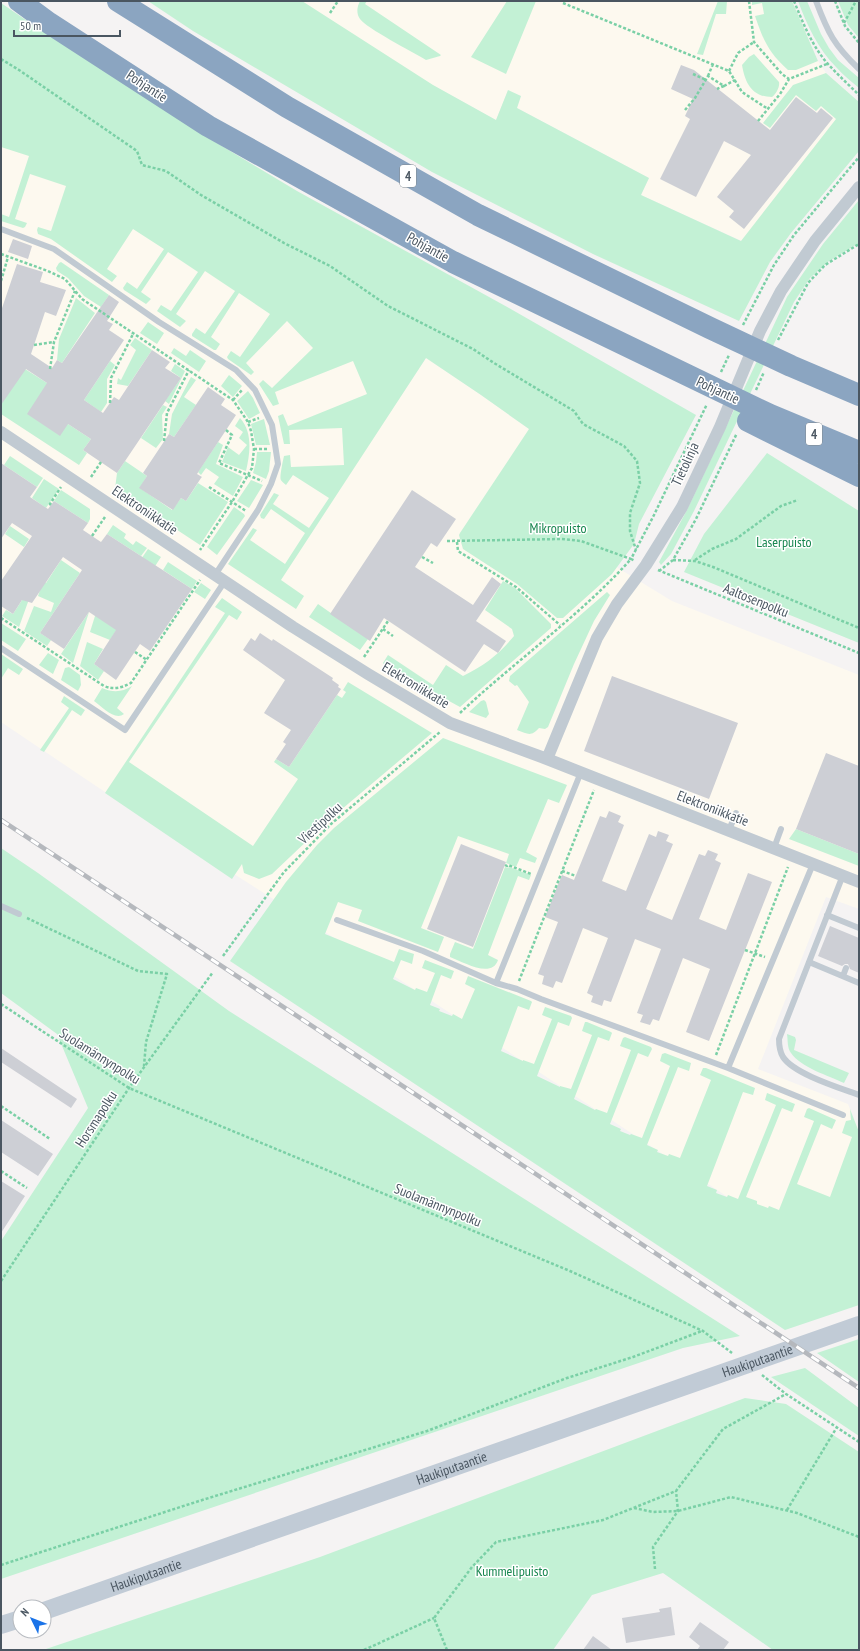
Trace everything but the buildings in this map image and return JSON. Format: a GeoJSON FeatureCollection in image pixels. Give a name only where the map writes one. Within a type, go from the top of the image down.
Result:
{"type":"FeatureCollection","features":[{"type":"Feature","properties":{"kind":"highway","name":"Pohjantie"},"geometry":{"type":"LineString","coordinates":[[19,1],[49,23],[208,126],[453,262],[684,381],[767,421],[859,452]]}},
{"type":"Feature","properties":{"kind":"highway","name":"4"},"geometry":{"type":"LineString","coordinates":[[118,1],[287,107],[478,215],[710,328],[791,366],[859,395]]}},
{"type":"Feature","properties":{"kind":"highway"},"geometry":{"type":"LineString","coordinates":[[767,421],[859,476]]}},
{"type":"Feature","properties":{"kind":"main road","name":"Haukiputaantie"},"geometry":{"type":"LineString","coordinates":[[52,1608],[716,1376],[857,1325]]}},
{"type":"Feature","properties":{"kind":"main road"},"geometry":{"type":"LineString","coordinates":[[1,1625],[12,1622]]}},
{"type":"Feature","properties":{"kind":"street","name":"Tietolinja"},"geometry":{"type":"LineString","coordinates":[[547,759],[597,638],[617,604],[646,566],[682,507],[720,427],[760,331],[781,291],[815,241],[859,187]]}},
{"type":"Feature","properties":{"kind":"street","name":"Elektroniikkatie"},"geometry":{"type":"LineString","coordinates":[[1,432],[218,570],[225,581],[324,646],[450,723],[730,830],[859,882]]}},
{"type":"Feature","properties":{"kind":"lane"},"geometry":{"type":"LineString","coordinates":[[816,1],[832,40],[844,55],[859,69]]}},
{"type":"Feature","properties":{"kind":"lane"},"geometry":{"type":"LineString","coordinates":[[1,229],[54,249],[159,322],[236,370],[255,390],[272,425],[278,464],[271,484],[254,516],[218,570]]}},
{"type":"Feature","properties":{"kind":"lane"},"geometry":{"type":"LineString","coordinates":[[1,648],[125,730],[225,581]]}},
{"type":"Feature","properties":{"kind":"lane"},"geometry":{"type":"LineString","coordinates":[[496,983],[580,772]]}},
{"type":"Feature","properties":{"kind":"lane"},"geometry":{"type":"LineString","coordinates":[[730,830],[736,813]]}},
{"type":"Feature","properties":{"kind":"lane"},"geometry":{"type":"LineString","coordinates":[[774,848],[781,829]]}},
{"type":"Feature","properties":{"kind":"lane"},"geometry":{"type":"LineString","coordinates":[[728,1068],[813,864]]}},
{"type":"Feature","properties":{"kind":"lane"},"geometry":{"type":"LineString","coordinates":[[843,876],[779,1039],[780,1050],[784,1058],[792,1067],[805,1074],[859,1096]]}},
{"type":"Feature","properties":{"kind":"lane"},"geometry":{"type":"LineString","coordinates":[[1,906],[19,914]]}},
{"type":"Feature","properties":{"kind":"lane"},"geometry":{"type":"LineString","coordinates":[[827,915],[859,928]]}},
{"type":"Feature","properties":{"kind":"lane"},"geometry":{"type":"LineString","coordinates":[[337,920],[423,951],[496,983],[516,989],[728,1068],[843,1115]]}},
{"type":"Feature","properties":{"kind":"lane"},"geometry":{"type":"LineString","coordinates":[[809,962],[859,983]]}},
{"type":"Feature","properties":{"kind":"lane"},"geometry":{"type":"LineString","coordinates":[[843,976],[846,968]]}},
{"type":"Feature","properties":{"kind":"path"},"geometry":{"type":"LineString","coordinates":[[330,13],[338,1]]}},
{"type":"Feature","properties":{"kind":"path"},"geometry":{"type":"LineString","coordinates":[[749,1],[754,42],[782,74],[789,79]]}},
{"type":"Feature","properties":{"kind":"path"},"geometry":{"type":"LineString","coordinates":[[794,1],[811,40],[827,64],[859,95]]}},
{"type":"Feature","properties":{"kind":"path"},"geometry":{"type":"LineString","coordinates":[[835,1],[844,23],[859,43]]}},
{"type":"Feature","properties":{"kind":"path"},"geometry":{"type":"LineString","coordinates":[[844,23],[856,1]]}},
{"type":"Feature","properties":{"kind":"path"},"geometry":{"type":"LineString","coordinates":[[563,3],[729,71],[742,92],[768,109]]}},
{"type":"Feature","properties":{"kind":"path"},"geometry":{"type":"LineString","coordinates":[[729,71],[738,53],[754,42]]}},
{"type":"Feature","properties":{"kind":"path"},"geometry":{"type":"LineString","coordinates":[[1,59],[137,151],[142,164],[166,171],[201,195],[284,243],[330,266],[388,306],[473,349],[574,411],[584,424],[624,446],[638,461],[640,483],[630,513],[630,531],[636,550]]}},
{"type":"Feature","properties":{"kind":"path"},"geometry":{"type":"LineString","coordinates":[[685,110],[695,98],[706,80],[713,64]]}},
{"type":"Feature","properties":{"kind":"path"},"geometry":{"type":"LineString","coordinates":[[758,121],[780,94],[789,79],[827,64]]}},
{"type":"Feature","properties":{"kind":"path"},"geometry":{"type":"LineString","coordinates":[[693,74],[706,80]]}},
{"type":"Feature","properties":{"kind":"path"},"geometry":{"type":"LineString","coordinates":[[708,76],[724,86]]}},
{"type":"Feature","properties":{"kind":"path"},"geometry":{"type":"LineString","coordinates":[[717,89],[735,80]]}},
{"type":"Feature","properties":{"kind":"path"},"geometry":{"type":"LineString","coordinates":[[743,326],[774,265],[794,235],[859,157]]}},
{"type":"Feature","properties":{"kind":"path"},"geometry":{"type":"LineString","coordinates":[[776,343],[808,283],[825,265],[859,244]]}},
{"type":"Feature","properties":{"kind":"path"},"geometry":{"type":"LineString","coordinates":[[1,254],[48,271],[65,279],[82,298],[233,400],[248,422],[254,449],[252,468],[248,476],[199,551],[218,570]]}},
{"type":"Feature","properties":{"kind":"path"},"geometry":{"type":"LineString","coordinates":[[1,281],[8,257]]}},
{"type":"Feature","properties":{"kind":"path"},"geometry":{"type":"LineString","coordinates":[[50,369],[54,342],[75,291]]}},
{"type":"Feature","properties":{"kind":"path"},"geometry":{"type":"LineString","coordinates":[[110,403],[111,378],[134,334]]}},
{"type":"Feature","properties":{"kind":"path"},"geometry":{"type":"LineString","coordinates":[[34,345],[54,342]]}},
{"type":"Feature","properties":{"kind":"path"},"geometry":{"type":"LineString","coordinates":[[720,374],[730,354]]}},
{"type":"Feature","properties":{"kind":"path"},"geometry":{"type":"LineString","coordinates":[[164,441],[167,413],[189,370]]}},
{"type":"Feature","properties":{"kind":"path"},"geometry":{"type":"LineString","coordinates":[[756,391],[764,371]]}},
{"type":"Feature","properties":{"kind":"path","name":"Viestipolku"},"geometry":{"type":"LineString","coordinates":[[223,956],[284,872],[331,824],[450,723],[486,689],[608,584],[631,559],[664,496],[708,402]]}},
{"type":"Feature","properties":{"kind":"path"},"geometry":{"type":"LineString","coordinates":[[226,430],[232,435],[219,463],[271,484]]}},
{"type":"Feature","properties":{"kind":"path"},"geometry":{"type":"LineString","coordinates":[[654,576],[673,560],[696,519],[737,432]]}},
{"type":"Feature","properties":{"kind":"path"},"geometry":{"type":"LineString","coordinates":[[90,479],[101,462]]}},
{"type":"Feature","properties":{"kind":"path"},"geometry":{"type":"LineString","coordinates":[[51,505],[50,504],[61,487]]}},
{"type":"Feature","properties":{"kind":"path"},"geometry":{"type":"LineString","coordinates":[[209,487],[254,516]]}},
{"type":"Feature","properties":{"kind":"path"},"geometry":{"type":"LineString","coordinates":[[695,561],[712,549],[736,539],[781,506],[798,500]]}},
{"type":"Feature","properties":{"kind":"path"},"geometry":{"type":"LineString","coordinates":[[92,536],[105,516]]}},
{"type":"Feature","properties":{"kind":"path","name":"Aaltosenpolku"},"geometry":{"type":"LineString","coordinates":[[447,541],[562,539],[581,541],[631,559],[859,653]]}},
{"type":"Feature","properties":{"kind":"path"},"geometry":{"type":"LineString","coordinates":[[457,542],[458,551],[516,587],[560,625]]}},
{"type":"Feature","properties":{"kind":"path"},"geometry":{"type":"LineString","coordinates":[[422,557],[433,563]]}},
{"type":"Feature","properties":{"kind":"path"},"geometry":{"type":"LineString","coordinates":[[673,560],[695,561],[714,567],[859,628]]}},
{"type":"Feature","properties":{"kind":"path"},"geometry":{"type":"LineString","coordinates":[[1,618],[104,686],[110,688],[124,687],[131,683],[200,580]]}},
{"type":"Feature","properties":{"kind":"path"},"geometry":{"type":"LineString","coordinates":[[363,658],[388,621]]}},
{"type":"Feature","properties":{"kind":"path"},"geometry":{"type":"LineString","coordinates":[[383,629],[393,636]]}},
{"type":"Feature","properties":{"kind":"path"},"geometry":{"type":"LineString","coordinates":[[135,652],[147,660]]}},
{"type":"Feature","properties":{"kind":"path"},"geometry":{"type":"LineString","coordinates":[[357,653],[369,661]]}},
{"type":"Feature","properties":{"kind":"path"},"geometry":{"type":"LineString","coordinates":[[454,709],[468,716]]}},
{"type":"Feature","properties":{"kind":"path"},"geometry":{"type":"LineString","coordinates":[[516,989],[594,789]]}},
{"type":"Feature","properties":{"kind":"path"},"geometry":{"type":"LineString","coordinates":[[505,865],[539,877]]}},
{"type":"Feature","properties":{"kind":"path"},"geometry":{"type":"LineString","coordinates":[[713,1063],[756,954],[788,867]]}},
{"type":"Feature","properties":{"kind":"path"},"geometry":{"type":"LineString","coordinates":[[562,871],[576,876]]}},
{"type":"Feature","properties":{"kind":"path"},"geometry":{"type":"LineString","coordinates":[[19,914],[138,971],[167,974],[146,1042],[144,1067]]}},
{"type":"Feature","properties":{"kind":"path"},"geometry":{"type":"LineString","coordinates":[[745,950],[773,960]]}},
{"type":"Feature","properties":{"kind":"path","name":"Horsmapolku"},"geometry":{"type":"LineString","coordinates":[[1,1281],[128,1088],[213,972]]}},
{"type":"Feature","properties":{"kind":"path","name":"Suolamännynpolku"},"geometry":{"type":"LineString","coordinates":[[1,1004],[128,1088],[570,1271],[703,1331],[732,1353]]}},
{"type":"Feature","properties":{"kind":"path"},"geometry":{"type":"LineString","coordinates":[[1,1106],[50,1139]]}},
{"type":"Feature","properties":{"kind":"path"},"geometry":{"type":"LineString","coordinates":[[1,1171],[27,1188]]}},
{"type":"Feature","properties":{"kind":"path"},"geometry":{"type":"LineString","coordinates":[[1,1565],[177,1508],[427,1431],[567,1378],[633,1357],[703,1331]]}},
{"type":"Feature","properties":{"kind":"path"},"geometry":{"type":"LineString","coordinates":[[756,1371],[786,1394],[859,1442]]}},
{"type":"Feature","properties":{"kind":"path"},"geometry":{"type":"LineString","coordinates":[[364,1650],[434,1618],[472,1567],[496,1542],[603,1520],[676,1491],[723,1429],[786,1394]]}},
{"type":"Feature","properties":{"kind":"path"},"geometry":{"type":"LineString","coordinates":[[787,1510],[837,1427]]}},
{"type":"Feature","properties":{"kind":"path"},"geometry":{"type":"LineString","coordinates":[[655,1569],[653,1547],[678,1511],[676,1491]]}},
{"type":"Feature","properties":{"kind":"path"},"geometry":{"type":"LineString","coordinates":[[633,1508],[653,1512],[678,1511],[731,1497],[797,1513],[859,1537]]}},
{"type":"Feature","properties":{"kind":"path"},"geometry":{"type":"LineString","coordinates":[[434,1618],[447,1650]]}},
{"type":"Feature","properties":{"kind":"shaded area"},"geometry":{"type":"Polygon","coordinates":[[[280,1],[792,1],[818,61],[826,73],[859,102],[770,254],[641,195],[649,178],[517,108],[521,96],[508,91],[496,120],[280,1]]]}},
{"type":"Feature","properties":{"kind":"shaded area"},"geometry":{"type":"Polygon","coordinates":[[[1,135],[132,224],[395,380],[366,419],[327,508],[426,358],[529,429],[505,499],[672,601],[859,675],[859,909],[826,897],[758,1069],[848,1104],[859,1132],[859,1187],[770,1225],[394,976],[99,788],[1,722],[1,135]]]}},
{"type":"Feature","properties":{"kind":"green space"},"geometry":{"type":"Polygon","coordinates":[[[148,1],[302,1],[433,85],[496,120],[508,90],[521,96],[517,108],[649,178],[641,195],[741,241],[836,119],[821,106],[816,111],[796,95],[770,128],[763,123],[793,85],[826,73],[859,102],[859,151],[791,233],[770,262],[739,321],[593,254],[432,172],[193,31],[148,1]]]}},
{"type":"Feature","properties":{"kind":"green space"},"geometry":{"type":"Polygon","coordinates":[[[360,1],[367,1],[365,4],[441,55],[426,60],[371,28],[359,17],[357,10],[360,1]]]}},
{"type":"Feature","properties":{"kind":"green space"},"geometry":{"type":"Polygon","coordinates":[[[507,1],[536,1],[506,74],[471,57],[507,1]]]}},
{"type":"Feature","properties":{"kind":"green space"},"geometry":{"type":"Polygon","coordinates":[[[718,1],[727,1],[726,14],[716,14],[703,55],[697,54],[718,1]]]}},
{"type":"Feature","properties":{"kind":"green space"},"geometry":{"type":"Polygon","coordinates":[[[752,1],[792,1],[818,61],[796,70],[788,70],[772,53],[759,27],[755,16],[764,14],[762,3],[752,5],[752,1]]]}},
{"type":"Feature","properties":{"kind":"green space"},"geometry":{"type":"Polygon","coordinates":[[[798,1],[807,1],[821,34],[829,48],[838,60],[859,78],[859,88],[839,70],[818,45],[798,1]]]}},
{"type":"Feature","properties":{"kind":"green space"},"geometry":{"type":"Polygon","coordinates":[[[838,1],[859,1],[859,38],[848,25],[838,1]]]}},
{"type":"Feature","properties":{"kind":"green space","name":"Mikropuisto"},"geometry":{"type":"Polygon","coordinates":[[[1,3],[202,134],[297,191],[509,308],[696,415],[639,524],[634,544],[612,574],[563,618],[557,618],[517,584],[463,549],[459,535],[460,533],[529,429],[426,358],[281,580],[304,596],[296,609],[228,564],[253,528],[257,530],[250,540],[285,564],[305,533],[271,509],[264,519],[261,518],[260,515],[274,493],[279,495],[273,504],[309,528],[329,498],[293,475],[286,485],[282,482],[280,476],[284,456],[290,455],[291,467],[344,465],[342,428],[289,430],[290,444],[284,444],[278,416],[283,414],[288,426],[367,394],[353,361],[275,392],[279,404],[273,406],[259,384],[263,380],[272,388],[313,348],[287,321],[246,363],[254,372],[251,375],[227,357],[231,351],[240,357],[270,314],[239,293],[211,337],[220,344],[216,350],[214,350],[192,336],[192,334],[196,328],[205,334],[235,291],[205,271],[176,314],[186,321],[180,327],[157,311],[161,305],[171,311],[198,272],[168,252],[141,292],[151,299],[146,304],[123,288],[127,282],[137,289],[164,249],[133,229],[107,269],[117,276],[112,282],[51,239],[38,234],[38,227],[51,231],[66,186],[30,174],[15,219],[27,223],[25,227],[23,228],[1,221],[1,214],[9,217],[29,156],[1,147],[1,3]]]}},
{"type":"Feature","properties":{"kind":"green space"},"geometry":{"type":"Polygon","coordinates":[[[754,54],[779,82],[779,86],[772,97],[759,95],[751,88],[745,78],[742,65],[754,54]]]}},
{"type":"Feature","properties":{"kind":"green space"},"geometry":{"type":"Polygon","coordinates":[[[859,200],[859,243],[829,261],[810,278],[794,302],[694,511],[671,554],[661,565],[659,562],[687,510],[787,297],[823,244],[859,200]]]}},
{"type":"Feature","properties":{"kind":"green space"},"geometry":{"type":"Polygon","coordinates":[[[61,262],[109,295],[101,307],[84,296],[68,278],[57,271],[56,268],[61,262]]]}},
{"type":"Feature","properties":{"kind":"green space"},"geometry":{"type":"Polygon","coordinates":[[[76,298],[95,313],[62,363],[57,360],[59,339],[76,298]]]}},
{"type":"Feature","properties":{"kind":"green space"},"geometry":{"type":"Polygon","coordinates":[[[148,322],[164,333],[157,344],[140,333],[148,322]]]}},
{"type":"Feature","properties":{"kind":"green space"},"geometry":{"type":"Polygon","coordinates":[[[135,338],[152,350],[128,386],[117,384],[118,378],[121,380],[136,350],[130,345],[135,338]]]}},
{"type":"Feature","properties":{"kind":"green space"},"geometry":{"type":"Polygon","coordinates":[[[174,348],[186,356],[190,350],[206,361],[199,372],[171,353],[174,348]]]}},
{"type":"Feature","properties":{"kind":"green space"},"geometry":{"type":"Polygon","coordinates":[[[110,361],[115,365],[107,379],[107,403],[101,412],[84,400],[110,361]]]}},
{"type":"Feature","properties":{"kind":"green space"},"geometry":{"type":"Polygon","coordinates":[[[175,364],[185,371],[169,404],[165,401],[181,378],[171,371],[175,364]]]}},
{"type":"Feature","properties":{"kind":"green space"},"geometry":{"type":"Polygon","coordinates":[[[25,369],[47,383],[68,424],[91,439],[83,450],[87,453],[79,465],[1,414],[1,393],[25,369]]]}},
{"type":"Feature","properties":{"kind":"green space"},"geometry":{"type":"Polygon","coordinates":[[[229,375],[242,386],[233,397],[221,386],[229,375]]]}},
{"type":"Feature","properties":{"kind":"green space"},"geometry":{"type":"Polygon","coordinates":[[[191,377],[196,380],[184,397],[196,405],[174,437],[169,434],[172,414],[191,377]]]}},
{"type":"Feature","properties":{"kind":"green space"},"geometry":{"type":"Polygon","coordinates":[[[248,391],[260,413],[249,419],[237,401],[248,391]]]}},
{"type":"Feature","properties":{"kind":"green space"},"geometry":{"type":"Polygon","coordinates":[[[163,405],[167,407],[162,415],[163,439],[156,448],[141,438],[163,405]]]}},
{"type":"Feature","properties":{"kind":"green space"},"geometry":{"type":"Polygon","coordinates":[[[240,418],[249,436],[249,458],[246,471],[222,462],[228,447],[239,455],[247,445],[239,438],[243,432],[235,426],[240,418]]]}},
{"type":"Feature","properties":{"kind":"green space"},"geometry":{"type":"Polygon","coordinates":[[[264,419],[270,445],[256,445],[251,424],[264,419]]]}},
{"type":"Feature","properties":{"kind":"green space"},"geometry":{"type":"Polygon","coordinates":[[[218,442],[223,445],[216,464],[243,477],[233,496],[214,484],[219,477],[206,468],[201,475],[198,472],[218,442]]]}},
{"type":"Feature","properties":{"kind":"green space"},"geometry":{"type":"Polygon","coordinates":[[[257,452],[271,452],[269,471],[266,479],[253,473],[257,452]]]}},
{"type":"Feature","properties":{"kind":"green space","name":"Laserpuisto"},"geometry":{"type":"Polygon","coordinates":[[[767,453],[859,511],[859,643],[684,572],[704,534],[767,453]]]}},
{"type":"Feature","properties":{"kind":"green space"},"geometry":{"type":"Polygon","coordinates":[[[10,456],[43,478],[37,487],[4,465],[10,456]]]}},
{"type":"Feature","properties":{"kind":"green space"},"geometry":{"type":"Polygon","coordinates":[[[125,461],[147,476],[140,488],[172,510],[181,498],[186,501],[198,483],[228,502],[200,545],[115,489],[117,473],[125,461]]]}},
{"type":"Feature","properties":{"kind":"green space"},"geometry":{"type":"Polygon","coordinates":[[[44,479],[59,489],[46,508],[32,498],[44,479]]]}},
{"type":"Feature","properties":{"kind":"green space"},"geometry":{"type":"Polygon","coordinates":[[[251,480],[263,485],[249,508],[237,501],[251,480]]]}},
{"type":"Feature","properties":{"kind":"green space"},"geometry":{"type":"Polygon","coordinates":[[[61,490],[90,509],[90,519],[88,523],[54,501],[61,490]]]}},
{"type":"Feature","properties":{"kind":"green space"},"geometry":{"type":"Polygon","coordinates":[[[234,507],[245,516],[217,555],[207,547],[234,507]]]}},
{"type":"Feature","properties":{"kind":"green space"},"geometry":{"type":"Polygon","coordinates":[[[113,525],[126,534],[124,538],[133,545],[136,541],[147,548],[141,556],[107,534],[113,525]]]}},
{"type":"Feature","properties":{"kind":"green space"},"geometry":{"type":"Polygon","coordinates":[[[10,526],[29,539],[24,547],[5,534],[10,526]]]}},
{"type":"Feature","properties":{"kind":"green space"},"geometry":{"type":"Polygon","coordinates":[[[148,549],[161,557],[150,574],[137,565],[148,549]]]}},
{"type":"Feature","properties":{"kind":"green space"},"geometry":{"type":"Polygon","coordinates":[[[61,560],[80,573],[40,633],[51,640],[47,646],[24,631],[34,606],[51,612],[54,603],[38,596],[43,581],[46,583],[61,560]]]}},
{"type":"Feature","properties":{"kind":"green space"},"geometry":{"type":"Polygon","coordinates":[[[168,562],[197,581],[192,589],[163,570],[168,562]]]}},
{"type":"Feature","properties":{"kind":"green space"},"geometry":{"type":"Polygon","coordinates":[[[37,577],[19,627],[2,616],[6,610],[13,614],[37,577]]]}},
{"type":"Feature","properties":{"kind":"green space"},"geometry":{"type":"Polygon","coordinates":[[[503,581],[515,588],[551,624],[551,628],[460,707],[385,666],[383,663],[388,655],[433,685],[446,665],[463,676],[485,664],[514,636],[512,629],[485,610],[503,581]]]}},
{"type":"Feature","properties":{"kind":"green space"},"geometry":{"type":"Polygon","coordinates":[[[201,583],[211,590],[205,599],[194,592],[201,583]]]}},
{"type":"Feature","properties":{"kind":"green space"},"geometry":{"type":"Polygon","coordinates":[[[607,592],[610,595],[594,621],[574,664],[548,727],[545,729],[539,728],[531,734],[517,730],[529,702],[517,685],[515,686],[509,681],[510,676],[607,592]]]}},
{"type":"Feature","properties":{"kind":"green space"},"geometry":{"type":"Polygon","coordinates":[[[222,598],[242,612],[237,620],[229,615],[129,762],[253,846],[298,779],[274,762],[276,759],[289,767],[337,695],[342,698],[346,692],[343,690],[348,682],[432,733],[329,820],[272,874],[259,879],[244,873],[242,864],[232,879],[105,793],[225,613],[215,607],[222,598]]]}},
{"type":"Feature","properties":{"kind":"green space"},"geometry":{"type":"Polygon","coordinates":[[[318,604],[368,639],[360,650],[309,617],[318,604]]]}},
{"type":"Feature","properties":{"kind":"green space"},"geometry":{"type":"Polygon","coordinates":[[[132,606],[110,640],[90,632],[95,616],[132,606]]]}},
{"type":"Feature","properties":{"kind":"green space"},"geometry":{"type":"Polygon","coordinates":[[[89,612],[73,663],[61,654],[89,612]]]}},
{"type":"Feature","properties":{"kind":"green space"},"geometry":{"type":"Polygon","coordinates":[[[1,623],[26,639],[18,651],[1,640],[1,623]]]}},
{"type":"Feature","properties":{"kind":"green space"},"geometry":{"type":"Polygon","coordinates":[[[87,642],[103,649],[94,664],[104,671],[98,680],[80,666],[87,642]]]}},
{"type":"Feature","properties":{"kind":"green space"},"geometry":{"type":"Polygon","coordinates":[[[48,653],[59,660],[53,674],[39,665],[48,653]]]}},
{"type":"Feature","properties":{"kind":"green space"},"geometry":{"type":"Polygon","coordinates":[[[1,654],[23,669],[19,675],[8,668],[1,679],[1,654]]]}},
{"type":"Feature","properties":{"kind":"green space"},"geometry":{"type":"Polygon","coordinates":[[[69,667],[80,675],[81,685],[78,691],[61,680],[65,668],[69,667]]]}},
{"type":"Feature","properties":{"kind":"green space"},"geometry":{"type":"Polygon","coordinates":[[[132,686],[117,708],[124,714],[120,716],[113,715],[94,701],[102,688],[110,691],[118,691],[125,690],[132,686]]]}},
{"type":"Feature","properties":{"kind":"green space"},"geometry":{"type":"Polygon","coordinates":[[[64,696],[85,710],[81,716],[72,710],[44,752],[40,750],[69,708],[61,702],[64,696]]]}},
{"type":"Feature","properties":{"kind":"green space"},"geometry":{"type":"Polygon","coordinates":[[[484,700],[486,702],[489,714],[486,718],[469,712],[481,701],[484,700]]]}},
{"type":"Feature","properties":{"kind":"green space"},"geometry":{"type":"Polygon","coordinates":[[[443,738],[567,785],[559,803],[548,799],[526,852],[537,858],[535,863],[520,858],[516,867],[506,863],[509,854],[458,836],[421,928],[444,937],[438,952],[358,921],[362,910],[338,902],[325,934],[394,962],[399,949],[414,954],[412,964],[401,960],[393,979],[415,990],[416,988],[427,992],[435,973],[422,968],[425,960],[454,971],[451,979],[441,975],[430,1005],[440,1009],[439,1011],[452,1016],[453,1014],[462,1019],[475,989],[465,984],[468,976],[531,1001],[529,1010],[518,1006],[501,1051],[523,1061],[534,1064],[552,1019],[542,1015],[545,1007],[571,1016],[572,1018],[569,1026],[558,1022],[537,1076],[560,1087],[571,1089],[592,1035],[582,1031],[585,1022],[611,1032],[609,1041],[598,1037],[574,1099],[595,1110],[596,1109],[607,1113],[631,1050],[620,1046],[623,1038],[625,1037],[651,1047],[652,1049],[648,1057],[638,1053],[610,1124],[621,1129],[620,1131],[630,1135],[631,1134],[642,1138],[670,1066],[660,1061],[662,1054],[665,1053],[691,1063],[689,1071],[678,1067],[647,1145],[658,1150],[657,1152],[668,1156],[669,1154],[680,1158],[711,1080],[700,1075],[703,1068],[755,1088],[753,1095],[743,1092],[707,1186],[717,1190],[716,1193],[727,1197],[728,1195],[738,1199],[776,1105],[765,1100],[767,1093],[795,1104],[792,1112],[782,1108],[746,1197],[757,1201],[757,1204],[768,1208],[769,1206],[779,1210],[814,1121],[804,1117],[807,1109],[809,1108],[836,1120],[832,1129],[821,1124],[797,1184],[830,1197],[852,1137],[842,1133],[846,1121],[851,1120],[850,1109],[859,1132],[859,1305],[785,1330],[230,961],[286,882],[317,845],[334,828],[443,738]]]}},
{"type":"Feature","properties":{"kind":"green space"},"geometry":{"type":"Polygon","coordinates":[[[796,829],[859,854],[859,866],[789,839],[796,829]]]}},
{"type":"Feature","properties":{"kind":"green space"},"geometry":{"type":"Polygon","coordinates":[[[1,848],[229,1011],[740,1336],[683,1348],[1,1579],[1,1241],[88,1108],[57,1034],[1,993],[1,848]]]}},
{"type":"Feature","properties":{"kind":"green space"},"geometry":{"type":"Polygon","coordinates":[[[505,867],[531,875],[529,880],[518,876],[488,955],[498,960],[495,966],[484,969],[477,968],[450,957],[455,942],[473,949],[505,867]]]}},
{"type":"Feature","properties":{"kind":"green space"},"geometry":{"type":"Polygon","coordinates":[[[787,1034],[795,1037],[796,1040],[794,1050],[849,1073],[844,1083],[808,1067],[795,1058],[789,1049],[787,1034]]]}},
{"type":"Feature","properties":{"kind":"green space"},"geometry":{"type":"Polygon","coordinates":[[[859,1339],[859,1382],[817,1353],[859,1339]]]}},
{"type":"Feature","properties":{"kind":"green space"},"geometry":{"type":"Polygon","coordinates":[[[805,1368],[859,1408],[859,1436],[771,1377],[805,1368]]]}},
{"type":"Feature","properties":{"kind":"green space","name":"Kummelipuisto"},"geometry":{"type":"Polygon","coordinates":[[[745,1398],[786,1404],[859,1452],[859,1650],[773,1650],[663,1573],[592,1595],[553,1650],[43,1650],[320,1557],[745,1398]]]}},
{"type":"Feature","properties":{"kind":"railway"},"geometry":{"type":"LineString","coordinates":[[1,820],[859,1388]]}}]}
